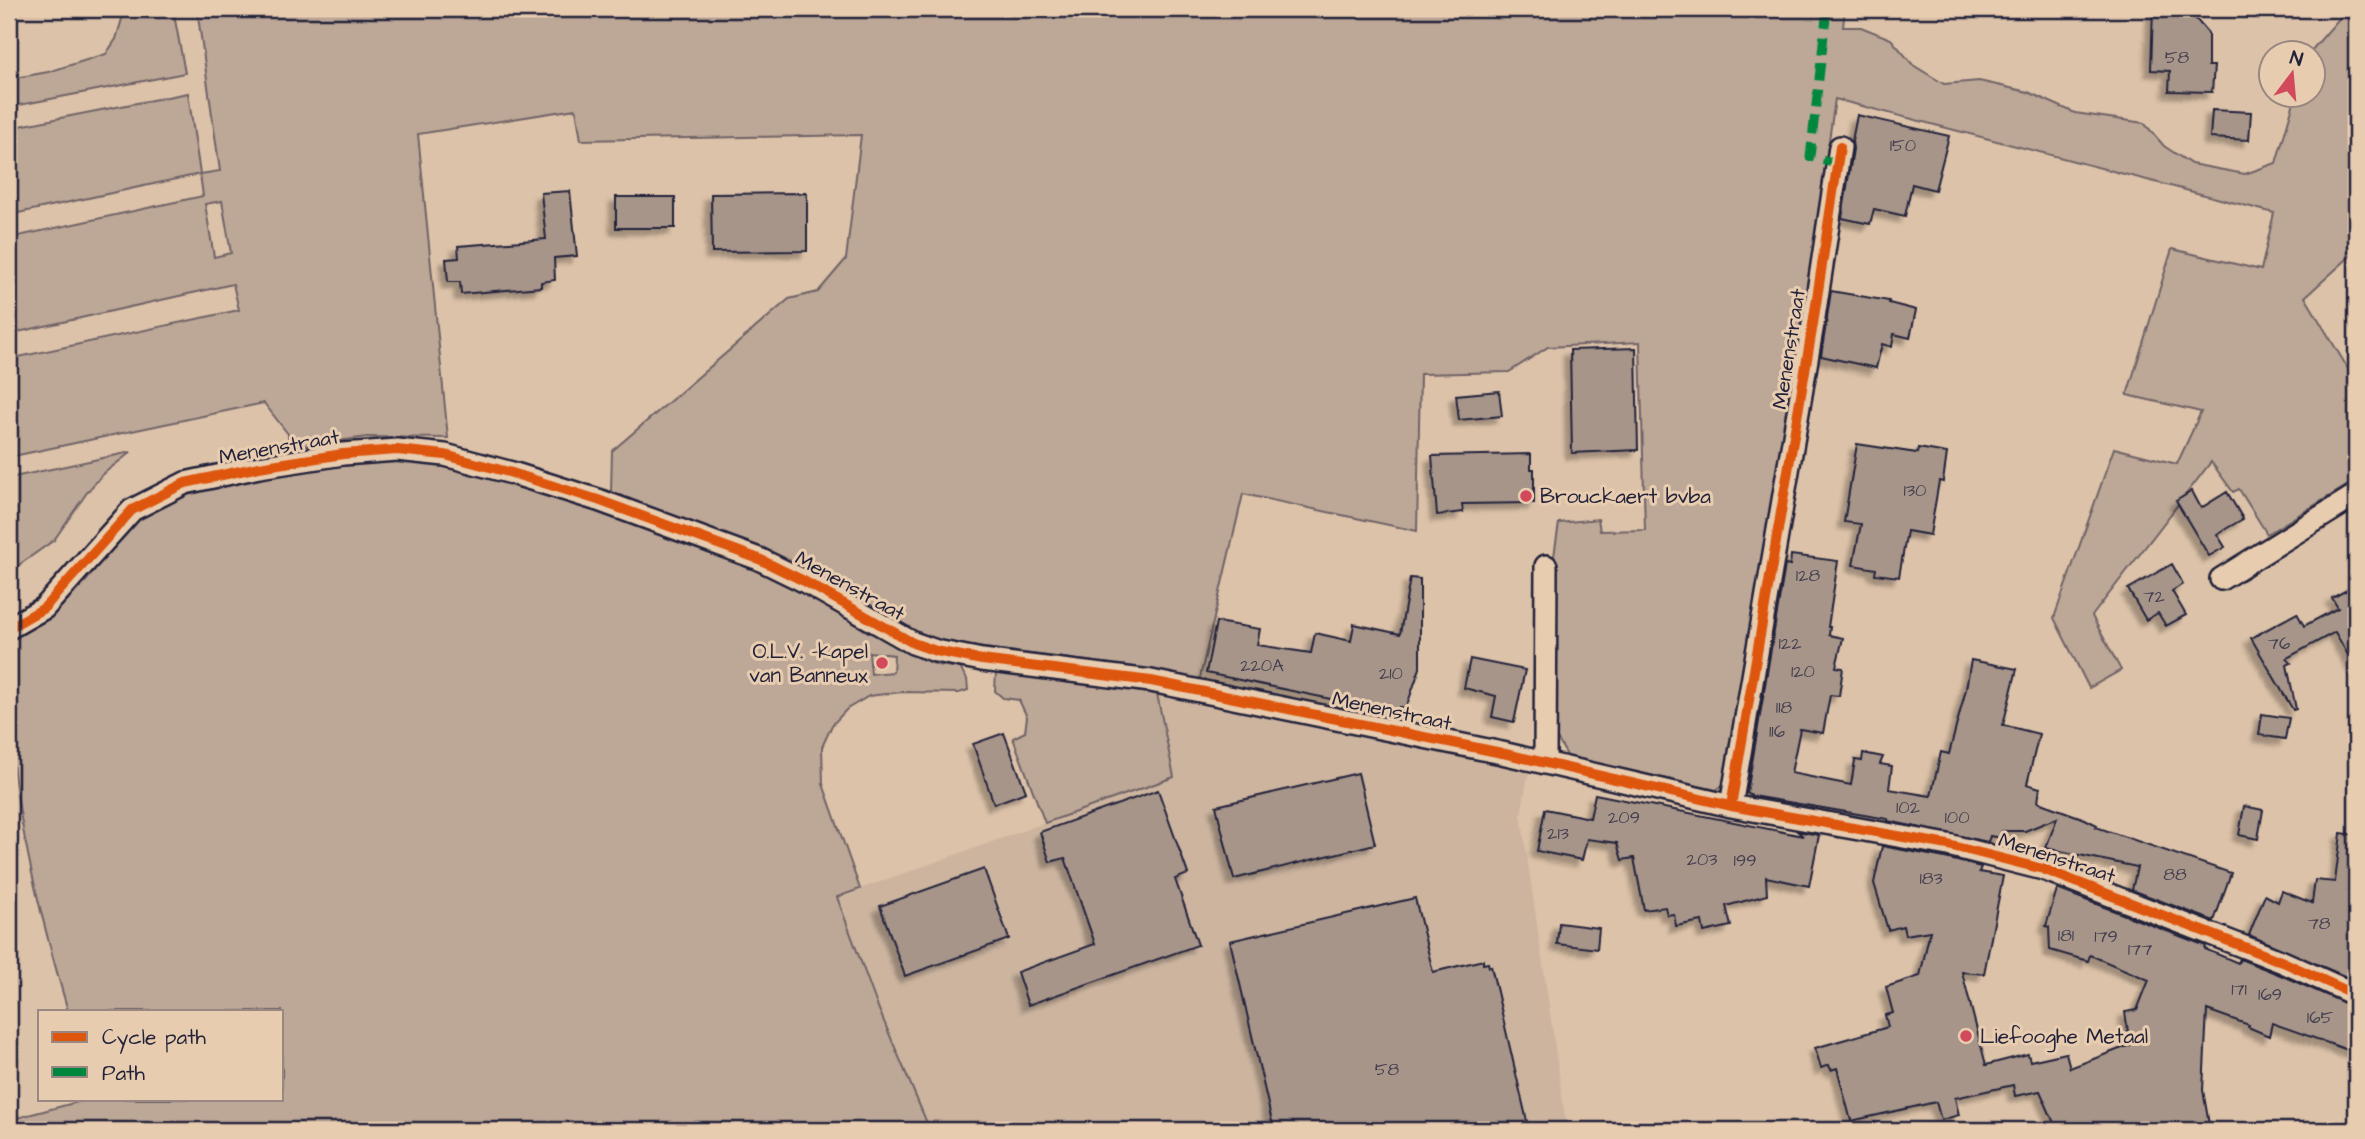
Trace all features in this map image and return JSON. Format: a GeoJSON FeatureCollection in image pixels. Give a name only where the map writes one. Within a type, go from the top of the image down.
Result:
{"type":"FeatureCollection","features":[{"type":"Feature","properties":{"kind":"street","name":"Menenstraat"},"geometry":{"type":"LineString","coordinates":[[1731,806],[1840,147]]}},
{"type":"Feature","properties":{"kind":"street","name":"Menenstraat"},"geometry":{"type":"LineString","coordinates":[[9,628],[44,608],[132,510],[185,483],[259,467],[343,454],[397,450],[445,455],[512,473],[759,559],[804,581],[913,643],[936,651],[982,660],[1151,681],[1545,763],[1731,806],[1948,845],[2043,869],[2283,962],[2356,995]]}},
{"type":"Feature","properties":{"kind":"street"},"geometry":{"type":"LineString","coordinates":[[2221,579],[2356,495]]}},
{"type":"Feature","properties":{"kind":"street"},"geometry":{"type":"LineString","coordinates":[[1545,763],[1546,566]]}},
{"type":"Feature","properties":{"kind":"shaded area"},"geometry":{"type":"Polygon","coordinates":[[[125,9],[173,9],[185,73],[9,107],[9,79],[48,72],[106,54],[116,39],[125,9]]]}},
{"type":"Feature","properties":{"kind":"shaded area"},"geometry":{"type":"Polygon","coordinates":[[[197,9],[1845,9],[1843,27],[1861,27],[1891,39],[1913,65],[1944,84],[1979,81],[2028,92],[2075,113],[2144,123],[2164,146],[2191,164],[2245,174],[2276,163],[2292,108],[2326,108],[2326,38],[2322,38],[2343,14],[2356,10],[2356,251],[2305,297],[2356,382],[2356,480],[2267,534],[2239,489],[2233,492],[2211,462],[2092,616],[2121,670],[2089,688],[2054,618],[2114,448],[2177,464],[2201,412],[2127,395],[2172,249],[2261,270],[2274,213],[1835,99],[1786,436],[1724,784],[1716,790],[1568,757],[1555,735],[1554,556],[1559,523],[1598,519],[1600,531],[1645,530],[1640,342],[1548,347],[1509,372],[1420,374],[1417,531],[1243,494],[1199,682],[1134,667],[945,643],[899,624],[857,598],[763,549],[611,492],[612,451],[789,299],[818,292],[846,259],[861,135],[581,140],[576,109],[418,134],[448,438],[367,437],[288,448],[288,434],[264,403],[9,457],[9,359],[239,310],[233,284],[9,334],[9,238],[203,196],[200,174],[220,171],[197,9]],[[222,201],[205,204],[214,257],[231,253],[222,201]]]}},
{"type":"Feature","properties":{"kind":"shaded area"},"geometry":{"type":"Polygon","coordinates":[[[188,93],[200,174],[9,215],[9,128],[188,93]]]}},
{"type":"Feature","properties":{"kind":"shaded area"},"geometry":{"type":"Polygon","coordinates":[[[131,452],[103,474],[88,491],[54,540],[9,572],[9,478],[131,452]]]}},
{"type":"Feature","properties":{"kind":"shaded area"},"geometry":{"type":"Polygon","coordinates":[[[340,462],[423,463],[475,472],[537,489],[747,564],[789,583],[868,632],[894,642],[916,657],[937,665],[960,668],[967,679],[968,690],[959,693],[902,692],[869,696],[847,709],[832,725],[822,747],[823,784],[860,889],[837,897],[877,1005],[930,1130],[9,1130],[9,1120],[85,1100],[284,1100],[284,1010],[68,1010],[24,835],[9,727],[9,641],[49,619],[87,580],[122,533],[150,511],[183,495],[340,462]],[[869,652],[871,674],[893,672],[894,655],[869,652]]]}},
{"type":"Feature","properties":{"kind":"shaded area"},"geometry":{"type":"Polygon","coordinates":[[[996,671],[1157,694],[1174,777],[1045,823],[1013,738],[1025,732],[1027,717],[1019,700],[1003,698],[995,691],[996,671]]]}},
{"type":"Feature","properties":{"kind":"shaded area"},"geometry":{"type":"Polygon","coordinates":[[[1157,694],[1529,770],[1521,815],[1567,1130],[930,1130],[877,1005],[837,897],[1174,777],[1157,694]]]}},
{"type":"Feature","properties":{"kind":"building"},"geometry":{"type":"Polygon","coordinates":[[[2153,9],[2195,9],[2195,18],[2208,33],[2208,66],[2214,66],[2212,92],[2169,91],[2170,71],[2151,70],[2153,9]]]}},
{"type":"Feature","properties":{"kind":"building"},"geometry":{"type":"Polygon","coordinates":[[[2212,110],[2251,112],[2249,140],[2210,138],[2212,110]]]}},
{"type":"Feature","properties":{"kind":"building"},"geometry":{"type":"Polygon","coordinates":[[[1857,115],[1949,136],[1935,190],[1912,184],[1905,216],[1874,209],[1870,224],[1842,218],[1857,115]]]}},
{"type":"Feature","properties":{"kind":"building"},"geometry":{"type":"Polygon","coordinates":[[[570,191],[577,256],[554,258],[555,280],[541,282],[541,287],[461,294],[460,282],[448,282],[446,259],[459,258],[458,246],[546,239],[541,193],[570,191]]]}},
{"type":"Feature","properties":{"kind":"building"},"geometry":{"type":"Polygon","coordinates":[[[807,193],[807,251],[712,252],[711,194],[807,193]]]}},
{"type":"Feature","properties":{"kind":"building"},"geometry":{"type":"Polygon","coordinates":[[[616,197],[675,197],[675,228],[616,228],[616,197]]]}},
{"type":"Feature","properties":{"kind":"building"},"geometry":{"type":"Polygon","coordinates":[[[1831,291],[1889,301],[1916,310],[1910,338],[1894,334],[1892,347],[1882,344],[1876,368],[1821,356],[1831,291]]]}},
{"type":"Feature","properties":{"kind":"building"},"geometry":{"type":"Polygon","coordinates":[[[1636,348],[1638,450],[1572,453],[1570,350],[1636,348]]]}},
{"type":"Feature","properties":{"kind":"building"},"geometry":{"type":"Polygon","coordinates":[[[1499,391],[1502,416],[1459,420],[1456,395],[1499,391]]]}},
{"type":"Feature","properties":{"kind":"building"},"geometry":{"type":"Polygon","coordinates":[[[1857,444],[1917,453],[1918,448],[1947,453],[1943,482],[1939,481],[1930,535],[1907,531],[1899,577],[1875,574],[1876,569],[1853,565],[1861,524],[1844,522],[1857,444]]]}},
{"type":"Feature","properties":{"kind":"building"},"geometry":{"type":"Polygon","coordinates":[[[1531,454],[1534,503],[1462,504],[1463,512],[1437,515],[1432,456],[1531,454]]]}},
{"type":"Feature","properties":{"kind":"building"},"geometry":{"type":"Polygon","coordinates":[[[2192,491],[2201,508],[2227,492],[2243,519],[2217,534],[2225,547],[2209,556],[2176,501],[2192,491]]]}},
{"type":"Feature","properties":{"kind":"building"},"geometry":{"type":"Polygon","coordinates":[[[1791,555],[1838,561],[1828,627],[1829,635],[1843,638],[1836,667],[1843,668],[1839,696],[1830,695],[1823,733],[1800,729],[1791,773],[1851,785],[1855,760],[1862,761],[1863,753],[1883,757],[1880,764],[1892,766],[1889,789],[1931,796],[1941,752],[1949,754],[1971,660],[2017,669],[2003,725],[2039,734],[2027,784],[2040,788],[2038,802],[2085,819],[2097,825],[2096,827],[2231,873],[2214,921],[2132,890],[2137,867],[2046,848],[2057,818],[2025,831],[2001,831],[2000,838],[1990,836],[1988,842],[1888,819],[1747,793],[1785,565],[1790,566],[1791,555]]]}},
{"type":"Feature","properties":{"kind":"building"},"geometry":{"type":"Polygon","coordinates":[[[2172,564],[2183,584],[2172,591],[2186,615],[2166,626],[2158,613],[2146,620],[2128,589],[2172,564]]]}},
{"type":"Feature","properties":{"kind":"building"},"geometry":{"type":"Polygon","coordinates":[[[1410,578],[1420,579],[1420,668],[1406,708],[1399,707],[1398,713],[1206,673],[1216,622],[1260,629],[1257,645],[1311,653],[1315,633],[1351,641],[1354,624],[1400,634],[1410,578]]]}},
{"type":"Feature","properties":{"kind":"building"},"geometry":{"type":"Polygon","coordinates":[[[2356,585],[2356,669],[2335,632],[2287,658],[2291,663],[2287,665],[2296,709],[2293,710],[2251,638],[2297,613],[2304,626],[2338,608],[2332,598],[2356,585]]]}},
{"type":"Feature","properties":{"kind":"building"},"geometry":{"type":"Polygon","coordinates":[[[1470,659],[1525,670],[1514,722],[1492,717],[1496,696],[1464,688],[1470,659]]]}},
{"type":"Feature","properties":{"kind":"building"},"geometry":{"type":"Polygon","coordinates":[[[2262,714],[2289,718],[2285,739],[2259,735],[2262,714]]]}},
{"type":"Feature","properties":{"kind":"building"},"geometry":{"type":"Polygon","coordinates":[[[1004,733],[1026,792],[994,804],[973,744],[1004,733]]]}},
{"type":"Feature","properties":{"kind":"building"},"geometry":{"type":"Polygon","coordinates":[[[1358,773],[1375,844],[1234,879],[1216,806],[1358,773]]]}},
{"type":"Feature","properties":{"kind":"building"},"geometry":{"type":"Polygon","coordinates":[[[1158,790],[1188,874],[1175,879],[1198,945],[1028,1005],[1017,972],[1095,944],[1065,858],[1050,862],[1040,832],[1158,790]]]}},
{"type":"Feature","properties":{"kind":"building"},"geometry":{"type":"Polygon","coordinates":[[[1595,794],[1803,836],[1797,831],[1819,835],[1809,886],[1766,877],[1767,895],[1726,906],[1731,926],[1704,932],[1702,921],[1676,926],[1674,914],[1667,915],[1665,907],[1644,910],[1634,858],[1622,860],[1617,843],[1587,839],[1582,860],[1537,851],[1545,809],[1590,818],[1595,794]]]}},
{"type":"Feature","properties":{"kind":"building"},"geometry":{"type":"Polygon","coordinates":[[[2244,806],[2263,810],[2258,839],[2239,835],[2244,806]]]}},
{"type":"Feature","properties":{"kind":"building"},"geometry":{"type":"Polygon","coordinates":[[[2341,833],[2356,835],[2356,981],[2249,935],[2265,895],[2278,902],[2282,891],[2312,903],[2315,880],[2335,882],[2341,833]]]}},
{"type":"Feature","properties":{"kind":"building"},"geometry":{"type":"Polygon","coordinates":[[[1882,846],[1945,858],[1981,867],[1979,872],[2003,876],[1984,974],[1962,972],[1986,1065],[2028,1054],[2030,1061],[2066,1053],[2070,1068],[2130,1045],[2125,1012],[2137,1010],[2149,980],[2090,955],[2088,961],[2050,950],[2049,927],[2046,926],[2057,889],[2206,946],[2205,949],[2238,963],[2240,959],[2278,974],[2356,1008],[2356,1053],[2272,1023],[2269,1036],[2248,1027],[2249,1025],[2207,1010],[2203,1090],[2210,1130],[2057,1130],[2040,1091],[2015,1096],[2013,1085],[1955,1098],[1959,1115],[1941,1120],[1936,1102],[1851,1121],[1837,1068],[1831,1070],[1829,1065],[1821,1068],[1815,1048],[1888,1027],[1885,1015],[1893,1013],[1886,987],[1920,976],[1930,931],[1905,935],[1903,926],[1888,930],[1874,883],[1882,846]]]}},
{"type":"Feature","properties":{"kind":"building"},"geometry":{"type":"Polygon","coordinates":[[[984,869],[1009,939],[905,976],[880,906],[984,869]]]}},
{"type":"Feature","properties":{"kind":"building"},"geometry":{"type":"Polygon","coordinates":[[[1415,898],[1433,972],[1483,960],[1483,964],[1488,963],[1489,967],[1491,966],[1529,1130],[1274,1130],[1230,941],[1415,898]]]}},
{"type":"Feature","properties":{"kind":"building"},"geometry":{"type":"Polygon","coordinates":[[[1559,923],[1599,928],[1597,949],[1557,944],[1559,923]]]}},
{"type":"Feature","properties":{"kind":"marked path"},"geometry":{"type":"LineString","coordinates":[[1827,9],[1810,157],[1837,163]]}},
{"type":"Feature","properties":{"kind":"cycle path"},"geometry":{"type":"LineString","coordinates":[[1731,806],[1813,324],[1840,147]]}},
{"type":"Feature","properties":{"kind":"cycle path"},"geometry":{"type":"LineString","coordinates":[[9,628],[44,608],[132,510],[185,483],[259,467],[343,454],[397,450],[445,455],[598,500],[759,559],[804,581],[913,643],[936,651],[982,660],[1151,681],[1502,753],[1731,806],[1948,845],[2043,869],[2283,962],[2356,995]]}},
{"type":"Feature","properties":{"kind":"place","name":"Brouckaert bvba"},"geometry":{"type":"Point","coordinates":[1526,496]}},
{"type":"Feature","properties":{"kind":"place","name":"O.L.V. -kapel van Banneux"},"geometry":{"type":"Point","coordinates":[882,663]}},
{"type":"Feature","properties":{"kind":"place","name":"Liefooghe Metaal"},"geometry":{"type":"Point","coordinates":[1966,1036]}}]}
